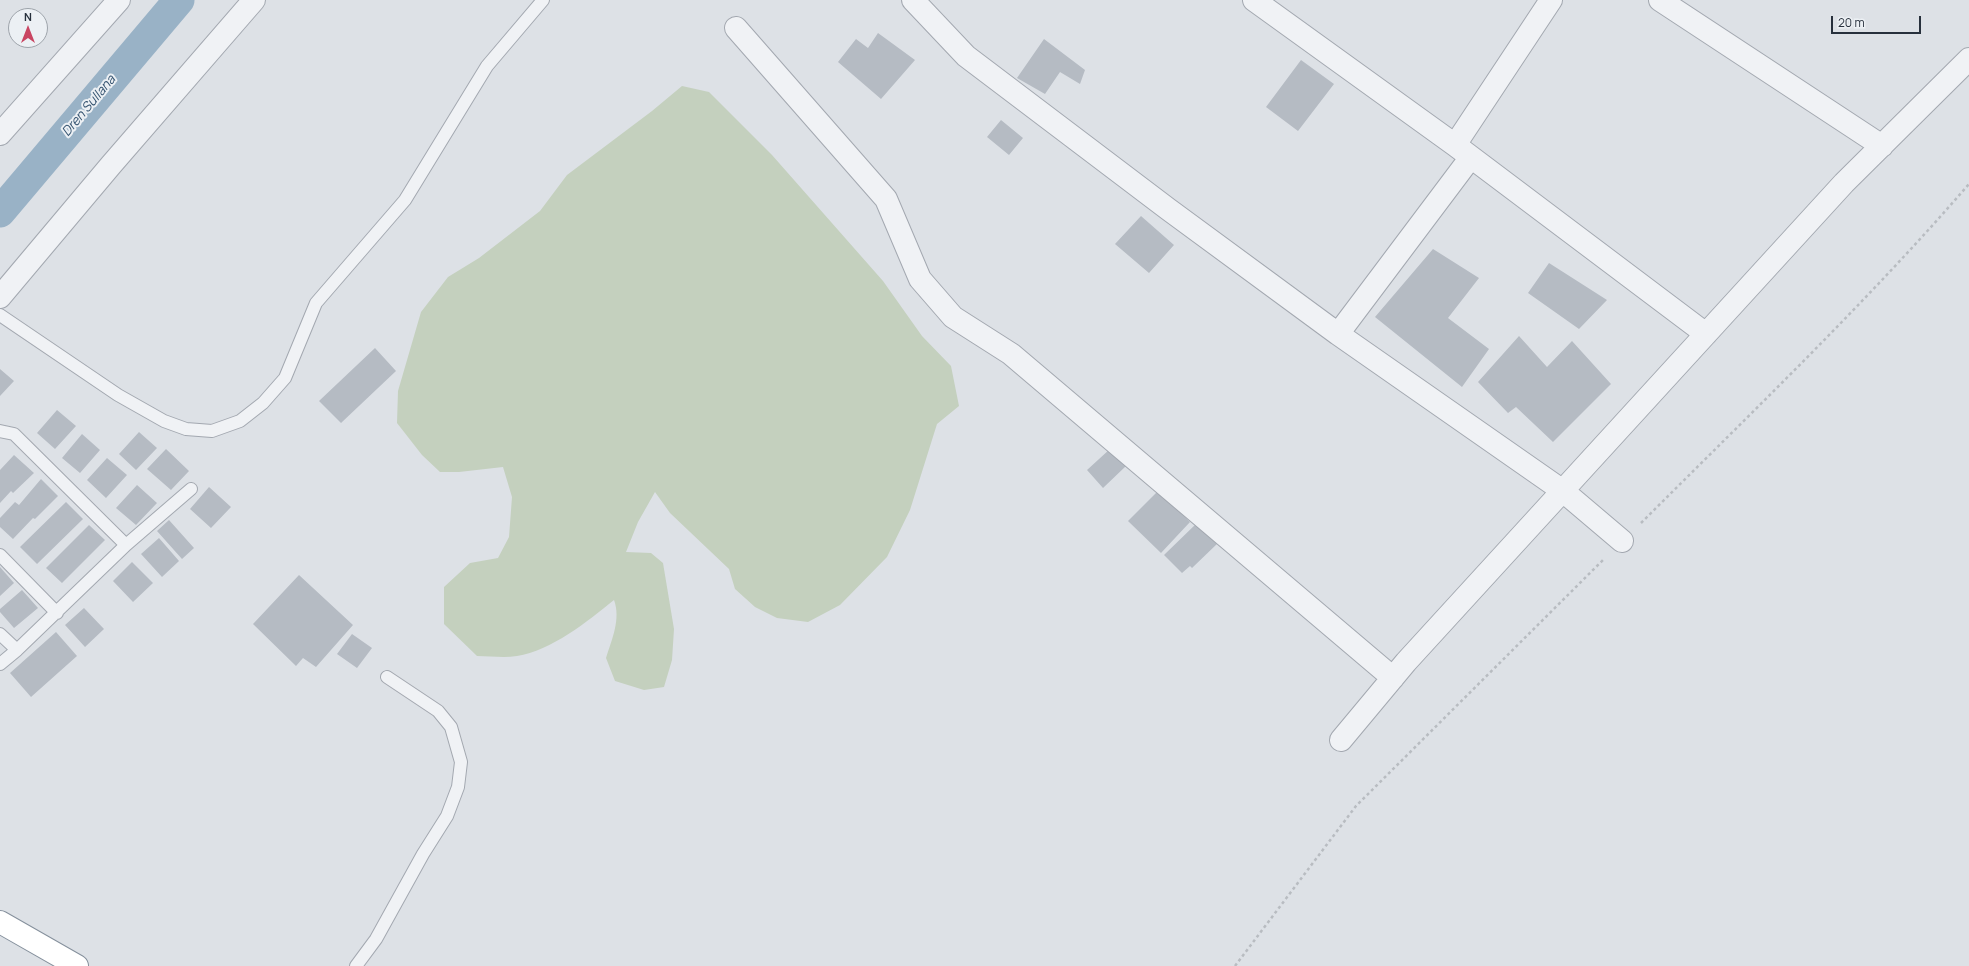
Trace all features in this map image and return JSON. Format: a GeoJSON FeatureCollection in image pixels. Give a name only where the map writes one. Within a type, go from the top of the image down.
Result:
{"type":"FeatureCollection","features":[{"type":"Feature","properties":{"kind":"highway"},"geometry":{"type":"LineString","coordinates":[[0,922],[77,966]]}},
{"type":"Feature","properties":{"kind":"street"},"geometry":{"type":"LineString","coordinates":[[0,134],[119,0]]}},
{"type":"Feature","properties":{"kind":"street"},"geometry":{"type":"LineString","coordinates":[[0,297],[111,165],[254,0]]}},
{"type":"Feature","properties":{"kind":"street"},"geometry":{"type":"LineString","coordinates":[[913,0],[966,56],[1168,209],[1338,334],[1563,491],[1622,541]]}},
{"type":"Feature","properties":{"kind":"street"},"geometry":{"type":"LineString","coordinates":[[1254,0],[1463,151],[1706,334]]}},
{"type":"Feature","properties":{"kind":"street"},"geometry":{"type":"LineString","coordinates":[[1338,334],[1463,151],[1551,0]]}},
{"type":"Feature","properties":{"kind":"street"},"geometry":{"type":"LineString","coordinates":[[1660,0],[1882,146]]}},
{"type":"Feature","properties":{"kind":"street"},"geometry":{"type":"LineString","coordinates":[[736,28],[886,199],[920,279],[953,317],[1011,354],[1393,678]]}},
{"type":"Feature","properties":{"kind":"street"},"geometry":{"type":"LineString","coordinates":[[1341,740],[1393,678],[1844,183],[1969,59]]}},
{"type":"Feature","properties":{"kind":"lane"},"geometry":{"type":"LineString","coordinates":[[0,314],[118,395],[164,421],[186,429],[212,431],[240,422],[263,403],[285,378],[316,303],[405,200],[487,66],[543,0]]}},
{"type":"Feature","properties":{"kind":"lane"},"geometry":{"type":"LineString","coordinates":[[0,431],[14,434],[126,545]]}},
{"type":"Feature","properties":{"kind":"lane"},"geometry":{"type":"LineString","coordinates":[[0,664],[57,613],[126,545],[191,489]]}},
{"type":"Feature","properties":{"kind":"lane"},"geometry":{"type":"LineString","coordinates":[[0,555],[57,613]]}},
{"type":"Feature","properties":{"kind":"lane"},"geometry":{"type":"LineString","coordinates":[[0,634],[17,650]]}},
{"type":"Feature","properties":{"kind":"lane"},"geometry":{"type":"LineString","coordinates":[[356,966],[376,939],[423,854],[448,816],[458,787],[461,762],[451,727],[438,711],[387,677]]}},
{"type":"Feature","properties":{"kind":"path"},"geometry":{"type":"LineString","coordinates":[[1235,966],[1356,806],[1868,296],[1922,238],[1969,184]]}},
{"type":"Feature","properties":{"kind":"green space"},"geometry":{"type":"Polygon","coordinates":[[[682,86],[709,92],[772,155],[883,281],[922,336],[951,366],[959,406],[937,424],[910,510],[887,557],[840,605],[808,622],[777,618],[755,607],[735,589],[729,569],[670,513],[655,492],[638,522],[626,552],[651,553],[663,563],[674,629],[672,660],[664,687],[644,690],[615,681],[606,658],[616,622],[617,614],[614,600],[568,634],[543,648],[517,656],[477,656],[444,624],[444,587],[470,563],[498,558],[509,537],[512,497],[503,467],[459,472],[440,472],[422,455],[397,423],[398,391],[421,312],[448,277],[479,258],[540,211],[567,175],[652,111],[682,86]]]}},
{"type":"Feature","properties":{"kind":"building"},"geometry":{"type":"Polygon","coordinates":[[[878,33],[915,60],[881,99],[838,62],[856,39],[868,48],[878,33]]]}},
{"type":"Feature","properties":{"kind":"building"},"geometry":{"type":"Polygon","coordinates":[[[1044,39],[1085,70],[1080,84],[1060,72],[1045,94],[1017,78],[1044,39]]]}},
{"type":"Feature","properties":{"kind":"building"},"geometry":{"type":"Polygon","coordinates":[[[1301,60],[1334,84],[1298,131],[1266,107],[1301,60]]]}},
{"type":"Feature","properties":{"kind":"building"},"geometry":{"type":"Polygon","coordinates":[[[1001,120],[1023,138],[1009,155],[987,137],[1001,120]]]}},
{"type":"Feature","properties":{"kind":"building"},"geometry":{"type":"Polygon","coordinates":[[[1141,216],[1174,245],[1149,273],[1115,244],[1141,216]]]}},
{"type":"Feature","properties":{"kind":"building"},"geometry":{"type":"Polygon","coordinates":[[[1433,249],[1479,278],[1448,318],[1489,349],[1462,387],[1375,317],[1433,249]]]}},
{"type":"Feature","properties":{"kind":"building"},"geometry":{"type":"Polygon","coordinates":[[[1549,263],[1607,300],[1579,329],[1528,293],[1549,263]]]}},
{"type":"Feature","properties":{"kind":"building"},"geometry":{"type":"Polygon","coordinates":[[[1519,336],[1547,367],[1572,341],[1611,384],[1553,442],[1516,407],[1508,413],[1478,382],[1519,336]]]}},
{"type":"Feature","properties":{"kind":"building"},"geometry":{"type":"Polygon","coordinates":[[[375,348],[396,371],[341,423],[319,401],[375,348]]]}},
{"type":"Feature","properties":{"kind":"building"},"geometry":{"type":"Polygon","coordinates":[[[0,369],[14,381],[0,396],[0,369]]]}},
{"type":"Feature","properties":{"kind":"building"},"geometry":{"type":"Polygon","coordinates":[[[57,410],[76,426],[55,449],[37,433],[57,410]]]}},
{"type":"Feature","properties":{"kind":"building"},"geometry":{"type":"Polygon","coordinates":[[[139,432],[157,448],[136,470],[119,454],[139,432]]]}},
{"type":"Feature","properties":{"kind":"building"},"geometry":{"type":"Polygon","coordinates":[[[82,434],[100,450],[80,473],[62,458],[82,434]]]}},
{"type":"Feature","properties":{"kind":"building"},"geometry":{"type":"Polygon","coordinates":[[[166,449],[189,471],[171,490],[147,469],[166,449]]]}},
{"type":"Feature","properties":{"kind":"building"},"geometry":{"type":"Polygon","coordinates":[[[1110,449],[1126,466],[1103,488],[1087,470],[1110,449]]]}},
{"type":"Feature","properties":{"kind":"building"},"geometry":{"type":"Polygon","coordinates":[[[14,455],[34,473],[13,493],[11,491],[0,503],[0,470],[14,455]]]}},
{"type":"Feature","properties":{"kind":"building"},"geometry":{"type":"Polygon","coordinates":[[[107,458],[127,475],[106,498],[87,480],[107,458]]]}},
{"type":"Feature","properties":{"kind":"building"},"geometry":{"type":"Polygon","coordinates":[[[41,479],[58,496],[35,519],[33,518],[13,539],[0,527],[0,518],[15,502],[19,505],[41,479]]]}},
{"type":"Feature","properties":{"kind":"building"},"geometry":{"type":"Polygon","coordinates":[[[137,485],[157,503],[136,525],[116,508],[137,485]]]}},
{"type":"Feature","properties":{"kind":"building"},"geometry":{"type":"Polygon","coordinates":[[[209,487],[231,507],[211,528],[190,509],[209,487]]]}},
{"type":"Feature","properties":{"kind":"building"},"geometry":{"type":"Polygon","coordinates":[[[1158,491],[1190,522],[1161,553],[1128,521],[1158,491]]]}},
{"type":"Feature","properties":{"kind":"building"},"geometry":{"type":"Polygon","coordinates":[[[66,502],[83,519],[37,564],[20,547],[66,502]]]}},
{"type":"Feature","properties":{"kind":"building"},"geometry":{"type":"Polygon","coordinates":[[[169,520],[194,548],[182,559],[157,531],[169,520]]]}},
{"type":"Feature","properties":{"kind":"building"},"geometry":{"type":"Polygon","coordinates":[[[1198,522],[1218,543],[1192,568],[1190,566],[1182,573],[1164,555],[1198,522]]]}},
{"type":"Feature","properties":{"kind":"building"},"geometry":{"type":"Polygon","coordinates":[[[89,525],[105,540],[62,583],[46,568],[89,525]]]}},
{"type":"Feature","properties":{"kind":"building"},"geometry":{"type":"Polygon","coordinates":[[[159,538],[179,561],[162,577],[141,554],[159,538]]]}},
{"type":"Feature","properties":{"kind":"building"},"geometry":{"type":"Polygon","coordinates":[[[132,562],[153,583],[133,602],[113,581],[132,562]]]}},
{"type":"Feature","properties":{"kind":"building"},"geometry":{"type":"Polygon","coordinates":[[[0,567],[14,583],[0,596],[0,567]]]}},
{"type":"Feature","properties":{"kind":"building"},"geometry":{"type":"Polygon","coordinates":[[[299,575],[353,625],[316,667],[303,658],[296,666],[253,624],[299,575]]]}},
{"type":"Feature","properties":{"kind":"building"},"geometry":{"type":"Polygon","coordinates":[[[22,590],[38,608],[14,628],[0,612],[0,609],[22,590]]]}},
{"type":"Feature","properties":{"kind":"building"},"geometry":{"type":"Polygon","coordinates":[[[84,608],[104,629],[85,647],[65,625],[84,608]]]}},
{"type":"Feature","properties":{"kind":"building"},"geometry":{"type":"Polygon","coordinates":[[[56,632],[77,656],[31,697],[10,673],[56,632]]]}},
{"type":"Feature","properties":{"kind":"building"},"geometry":{"type":"Polygon","coordinates":[[[352,634],[372,648],[357,668],[337,654],[352,634]]]}},
{"type":"Feature","properties":{"kind":"waterway","name":"Dren Sullana"},"geometry":{"type":"LineString","coordinates":[[0,212],[179,0]]}}]}
